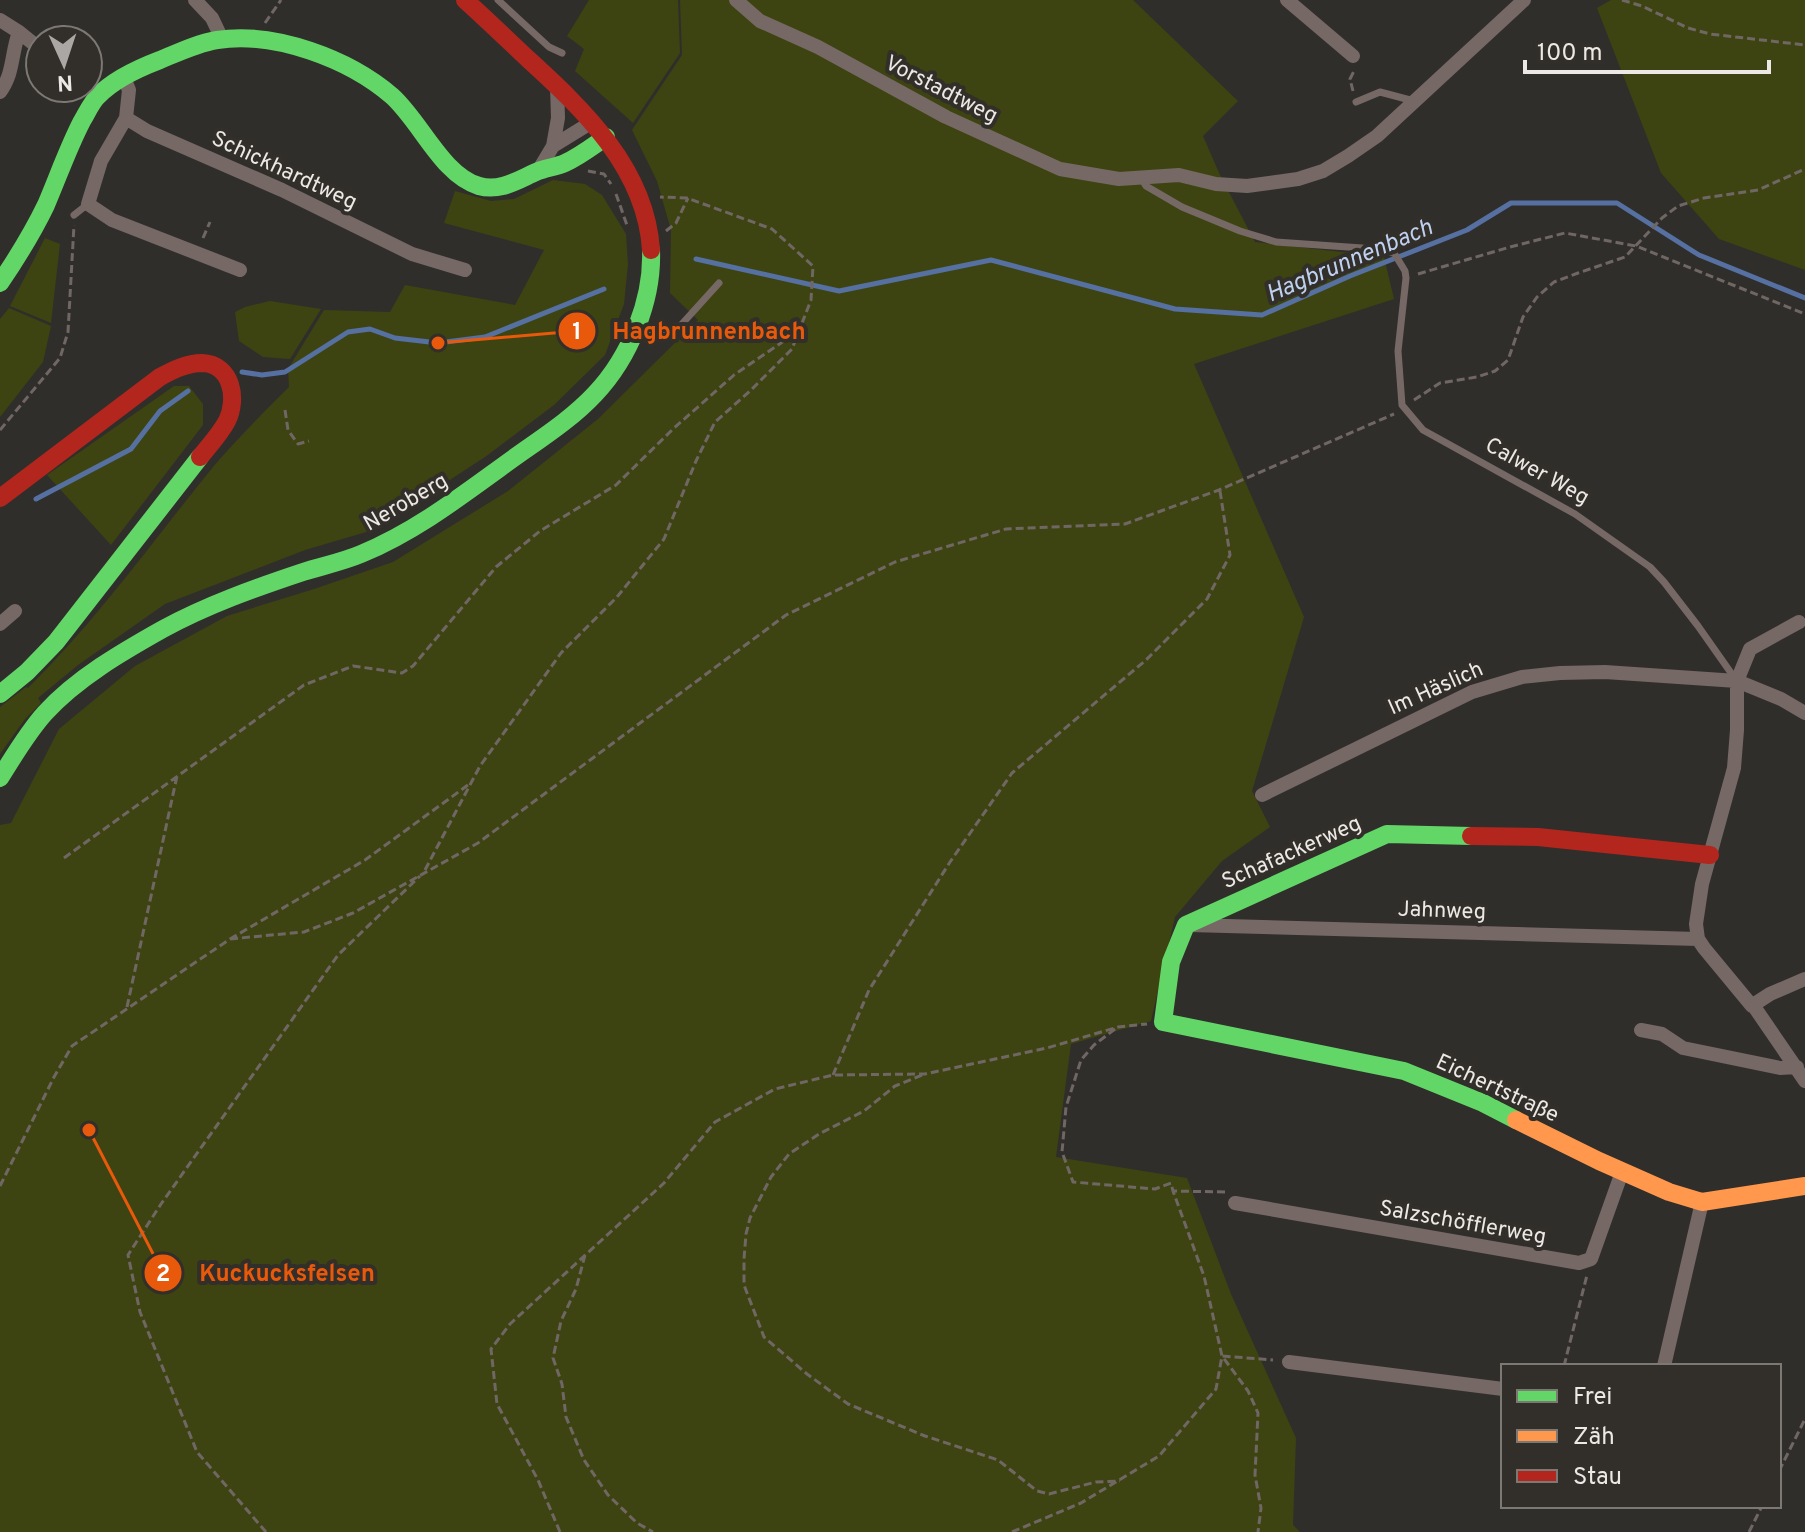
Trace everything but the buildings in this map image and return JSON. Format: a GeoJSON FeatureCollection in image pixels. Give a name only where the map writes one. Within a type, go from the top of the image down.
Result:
{"type":"FeatureCollection","features":[{"type":"Feature","properties":{"kind":"street"},"geometry":{"type":"LineString","coordinates":[[195,0],[212,18],[222,39]]}},
{"type":"Feature","properties":{"kind":"street","name":"Neroberg"},"geometry":{"type":"LineString","coordinates":[[0,778],[23,741],[47,711],[73,687],[149,637],[217,603],[359,555],[413,529],[464,495],[593,397],[618,365],[639,325],[652,278],[652,245],[640,196],[606,137],[557,86],[465,0]]}},
{"type":"Feature","properties":{"kind":"street","name":"Vorstadtweg"},"geometry":{"type":"LineString","coordinates":[[736,0],[760,21],[818,47],[946,117],[1060,169],[1119,179],[1179,175],[1216,184],[1247,186],[1298,179],[1323,171],[1348,156],[1377,136],[1524,0]]}},
{"type":"Feature","properties":{"kind":"street"},"geometry":{"type":"LineString","coordinates":[[1287,0],[1354,62]]}},
{"type":"Feature","properties":{"kind":"street"},"geometry":{"type":"LineString","coordinates":[[0,20],[24,36]]}},
{"type":"Feature","properties":{"kind":"street"},"geometry":{"type":"LineString","coordinates":[[0,92],[10,74],[19,32]]}},
{"type":"Feature","properties":{"kind":"street"},"geometry":{"type":"LineString","coordinates":[[104,87],[162,59],[222,39],[260,41],[315,52],[352,68],[384,90],[409,113],[463,180],[482,188],[501,188],[565,163],[606,137]]}},
{"type":"Feature","properties":{"kind":"street"},"geometry":{"type":"LineString","coordinates":[[124,78],[129,90],[126,118],[101,161],[88,204],[112,220],[240,270]]}},
{"type":"Feature","properties":{"kind":"street"},"geometry":{"type":"LineString","coordinates":[[538,171],[553,146],[558,118],[557,86]]}},
{"type":"Feature","properties":{"kind":"street"},"geometry":{"type":"LineString","coordinates":[[0,283],[38,222],[77,132],[86,104]]}},
{"type":"Feature","properties":{"kind":"street","name":"Schickhardtweg"},"geometry":{"type":"LineString","coordinates":[[126,118],[147,131],[282,190],[412,254],[465,270]]}},
{"type":"Feature","properties":{"kind":"street"},"geometry":{"type":"LineString","coordinates":[[553,146],[592,122]]}},
{"type":"Feature","properties":{"kind":"street"},"geometry":{"type":"LineString","coordinates":[[0,498],[176,368],[193,362],[212,364],[225,374],[231,385],[233,402],[226,423],[56,642],[0,694]]}},
{"type":"Feature","properties":{"kind":"street"},"geometry":{"type":"LineString","coordinates":[[0,624],[15,611]]}},
{"type":"Feature","properties":{"kind":"street"},"geometry":{"type":"LineString","coordinates":[[1799,622],[1750,649],[1737,681],[1734,768],[1702,884],[1696,924],[1698,939],[1753,1005],[1805,1081]]}},
{"type":"Feature","properties":{"kind":"street","name":"Im Häslich"},"geometry":{"type":"LineString","coordinates":[[1262,795],[1472,692],[1504,681],[1560,673],[1605,672],[1737,681],[1781,699],[1805,713]]}},
{"type":"Feature","properties":{"kind":"street","name":"Schafackerweg"},"geometry":{"type":"LineString","coordinates":[[1186,925],[1387,834],[1538,837],[1710,855]]}},
{"type":"Feature","properties":{"kind":"street"},"geometry":{"type":"LineString","coordinates":[[1163,1022],[1171,962],[1186,925]]}},
{"type":"Feature","properties":{"kind":"street","name":"Jahnweg"},"geometry":{"type":"LineString","coordinates":[[1186,925],[1698,939]]}},
{"type":"Feature","properties":{"kind":"street"},"geometry":{"type":"LineString","coordinates":[[1753,1005],[1805,979]]}},
{"type":"Feature","properties":{"kind":"street","name":"Eichertstraße"},"geometry":{"type":"LineString","coordinates":[[1163,1022],[1404,1071],[1483,1103],[1622,1172],[1702,1202],[1805,1186]]}},
{"type":"Feature","properties":{"kind":"street"},"geometry":{"type":"LineString","coordinates":[[1641,1030],[1662,1034],[1683,1048],[1780,1068],[1797,1067]]}},
{"type":"Feature","properties":{"kind":"street"},"geometry":{"type":"LineString","coordinates":[[1591,1259],[1622,1172]]}},
{"type":"Feature","properties":{"kind":"street"},"geometry":{"type":"LineString","coordinates":[[1664,1364],[1702,1202]]}},
{"type":"Feature","properties":{"kind":"street","name":"Salzschöfflerweg"},"geometry":{"type":"LineString","coordinates":[[1235,1203],[1579,1263],[1591,1259]]}},
{"type":"Feature","properties":{"kind":"street"},"geometry":{"type":"LineString","coordinates":[[1289,1362],[1501,1389]]}},
{"type":"Feature","properties":{"kind":"lane"},"geometry":{"type":"LineString","coordinates":[[498,0],[549,47],[562,53]]}},
{"type":"Feature","properties":{"kind":"lane"},"geometry":{"type":"LineString","coordinates":[[1356,102],[1380,92],[1414,101]]}},
{"type":"Feature","properties":{"kind":"lane"},"geometry":{"type":"LineString","coordinates":[[1141,178],[1146,186],[1182,207],[1252,235],[1276,242],[1394,253],[1406,274],[1398,351],[1402,405],[1409,411]]}},
{"type":"Feature","properties":{"kind":"lane"},"geometry":{"type":"LineString","coordinates":[[74,215],[88,204]]}},
{"type":"Feature","properties":{"kind":"lane"},"geometry":{"type":"LineString","coordinates":[[632,338],[681,325],[719,283]]}},
{"type":"Feature","properties":{"kind":"lane","name":"Calwer Weg"},"geometry":{"type":"LineString","coordinates":[[1409,411],[1423,430],[1575,514],[1650,567],[1737,681]]}},
{"type":"Feature","properties":{"kind":"path"},"geometry":{"type":"LineString","coordinates":[[264,24],[281,0]]}},
{"type":"Feature","properties":{"kind":"path"},"geometry":{"type":"LineString","coordinates":[[1622,0],[1710,34],[1805,45]]}},
{"type":"Feature","properties":{"kind":"path"},"geometry":{"type":"LineString","coordinates":[[1354,62],[1350,79],[1356,102]]}},
{"type":"Feature","properties":{"kind":"path"},"geometry":{"type":"LineString","coordinates":[[230,939],[304,932],[353,913],[478,843],[799,608],[895,562],[1006,529],[1125,524],[1219,490],[1390,415],[1409,411],[1414,400],[1440,383],[1495,371],[1508,360],[1523,317],[1537,297],[1554,282],[1625,257],[1662,218],[1678,206],[1704,198],[1758,190],[1805,169]]}},
{"type":"Feature","properties":{"kind":"path"},"geometry":{"type":"LineString","coordinates":[[0,1186],[72,1046],[230,939],[365,860],[468,786],[561,653],[617,597],[664,539],[715,422],[792,349],[811,300],[813,266],[772,229],[687,198],[640,196]]}},
{"type":"Feature","properties":{"kind":"path"},"geometry":{"type":"LineString","coordinates":[[0,430],[60,358],[68,332],[74,215]]}},
{"type":"Feature","properties":{"kind":"path"},"geometry":{"type":"LineString","coordinates":[[201,242],[210,222]]}},
{"type":"Feature","properties":{"kind":"path"},"geometry":{"type":"LineString","coordinates":[[1406,274],[1565,233],[1636,246],[1805,314]]}},
{"type":"Feature","properties":{"kind":"path"},"geometry":{"type":"LineString","coordinates":[[64,858],[304,685],[353,666],[402,673],[413,666],[496,567],[540,531],[616,485],[734,375],[800,330]]}},
{"type":"Feature","properties":{"kind":"path"},"geometry":{"type":"LineString","coordinates":[[285,410],[288,430],[298,444],[309,441]]}},
{"type":"Feature","properties":{"kind":"path"},"geometry":{"type":"LineString","coordinates":[[833,1075],[869,990],[950,862],[1012,773],[1146,660],[1207,599],[1230,555],[1219,490]]}},
{"type":"Feature","properties":{"kind":"path"},"geometry":{"type":"LineString","coordinates":[[266,1532],[197,1452],[140,1312],[128,1255],[169,1192],[338,955],[423,873],[480,766]]}},
{"type":"Feature","properties":{"kind":"path"},"geometry":{"type":"LineString","coordinates":[[127,1008],[177,776]]}},
{"type":"Feature","properties":{"kind":"path"},"geometry":{"type":"LineString","coordinates":[[1120,1481],[1096,1482],[1049,1494],[1037,1491],[998,1460],[925,1436],[848,1404],[764,1337],[744,1285],[746,1234],[750,1218],[771,1177],[789,1154],[819,1134],[864,1111],[895,1086],[925,1074],[1047,1048],[1118,1027],[1163,1022]]}},
{"type":"Feature","properties":{"kind":"path"},"geometry":{"type":"LineString","coordinates":[[1012,1532],[1081,1503],[1159,1456],[1216,1389],[1222,1356],[1204,1276],[1171,1183],[1155,1189],[1073,1182],[1062,1152],[1066,1107],[1081,1060],[1094,1045],[1118,1027]]}},
{"type":"Feature","properties":{"kind":"path"},"geometry":{"type":"LineString","coordinates":[[560,1532],[538,1480],[497,1404],[491,1349],[510,1324],[664,1183],[715,1122],[775,1089],[833,1075],[925,1074]]}},
{"type":"Feature","properties":{"kind":"path"},"geometry":{"type":"LineString","coordinates":[[1173,1191],[1226,1192],[1235,1203]]}},
{"type":"Feature","properties":{"kind":"path"},"geometry":{"type":"LineString","coordinates":[[585,1254],[576,1289],[561,1321],[553,1358],[562,1384],[566,1417],[584,1460],[608,1495],[637,1523],[653,1532]]}},
{"type":"Feature","properties":{"kind":"path"},"geometry":{"type":"LineString","coordinates":[[1565,1364],[1591,1259]]}},
{"type":"Feature","properties":{"kind":"path"},"geometry":{"type":"LineString","coordinates":[[1222,1356],[1289,1362]]}},
{"type":"Feature","properties":{"kind":"path"},"geometry":{"type":"LineString","coordinates":[[1222,1356],[1248,1391],[1258,1413],[1255,1475],[1261,1508],[1258,1532]]}},
{"type":"Feature","properties":{"kind":"path"},"geometry":{"type":"LineString","coordinates":[[1781,1467],[1805,1420]]}},
{"type":"Feature","properties":{"kind":"path"},"geometry":{"type":"LineString","coordinates":[[1749,1532],[1761,1508]]}},
{"type":"Feature","properties":{"kind":"green space"},"geometry":{"type":"Polygon","coordinates":[[[589,0],[678,0],[680,53],[633,123],[575,71],[584,49],[567,36],[589,0]]]}},
{"type":"Feature","properties":{"kind":"green space"},"geometry":{"type":"Polygon","coordinates":[[[680,0],[1133,0],[1238,101],[1203,136],[1255,242],[1384,257],[1394,299],[1194,364],[1304,617],[1252,791],[1270,827],[1222,861],[1175,917],[1151,1021],[1071,1044],[1056,1157],[1187,1178],[1231,1294],[1296,1438],[1293,1525],[1300,1532],[0,1532],[0,825],[11,823],[59,729],[135,666],[227,616],[393,562],[508,491],[598,419],[698,320],[670,293],[671,230],[657,181],[632,130],[682,55],[680,0]]]}},
{"type":"Feature","properties":{"kind":"green space"},"geometry":{"type":"Polygon","coordinates":[[[1611,0],[1805,0],[1805,270],[1719,239],[1661,173],[1597,8],[1611,0]]]}},
{"type":"Feature","properties":{"kind":"green space"},"geometry":{"type":"Polygon","coordinates":[[[553,180],[585,184],[602,195],[626,234],[628,264],[624,304],[605,355],[554,405],[485,457],[373,530],[305,550],[165,604],[78,665],[38,698],[41,703],[25,719],[0,754],[0,707],[28,688],[53,662],[124,580],[213,467],[289,387],[288,369],[324,310],[390,312],[405,285],[515,305],[544,250],[444,223],[455,191],[491,201],[514,199],[553,180]]]}},
{"type":"Feature","properties":{"kind":"green space"},"geometry":{"type":"Polygon","coordinates":[[[45,238],[60,244],[51,323],[10,306],[45,238]]]}},
{"type":"Feature","properties":{"kind":"green space"},"geometry":{"type":"Polygon","coordinates":[[[270,301],[321,309],[290,359],[263,357],[239,341],[235,312],[270,301]]]}},
{"type":"Feature","properties":{"kind":"green space"},"geometry":{"type":"Polygon","coordinates":[[[9,308],[51,326],[43,362],[0,417],[0,319],[9,308]]]}},
{"type":"Feature","properties":{"kind":"green space"},"geometry":{"type":"Polygon","coordinates":[[[174,386],[189,386],[203,404],[203,425],[111,545],[47,475],[174,386]]]}},
{"type":"Feature","properties":{"kind":"waterway","name":"Hagbrunnenbach"},"geometry":{"type":"LineString","coordinates":[[696,259],[839,291],[991,260],[1175,309],[1262,315],[1467,230],[1511,203],[1617,203],[1699,255],[1805,298]]}},
{"type":"Feature","properties":{"kind":"waterway","name":"Hagbrunnenbach"},"geometry":{"type":"LineString","coordinates":[[242,372],[262,375],[285,372],[348,332],[370,329],[395,338],[438,343],[485,337],[604,289]]}},
{"type":"Feature","properties":{"kind":"waterway","name":"Hagbrunnenbach"},"geometry":{"type":"LineString","coordinates":[[36,499],[131,449],[160,411],[188,391]]}},
{"type":"Feature","properties":{"kind":"traffic: fast"},"geometry":{"type":"LineString","coordinates":[[0,283],[41,215],[77,131],[96,99],[111,84],[135,70],[210,41],[239,38],[287,44],[355,70],[392,96],[443,160],[466,180],[479,186],[502,186],[516,182],[562,164],[606,137]]}},
{"type":"Feature","properties":{"kind":"traffic: fast"},"geometry":{"type":"LineString","coordinates":[[0,778],[45,713],[71,688],[116,656],[214,605],[380,546],[450,504],[573,414],[608,379],[629,345],[648,288],[651,250]]}},
{"type":"Feature","properties":{"kind":"traffic: fast"},"geometry":{"type":"LineString","coordinates":[[0,694],[56,642],[200,457]]}},
{"type":"Feature","properties":{"kind":"traffic: fast"},"geometry":{"type":"LineString","coordinates":[[1471,836],[1387,834],[1186,925],[1171,962],[1163,1022],[1404,1071],[1516,1120]]}},
{"type":"Feature","properties":{"kind":"traffic: slow"},"geometry":{"type":"LineString","coordinates":[[1516,1120],[1669,1192],[1702,1202],[1805,1186]]}},
{"type":"Feature","properties":{"kind":"traffic: jam"},"geometry":{"type":"LineString","coordinates":[[465,0],[570,99],[609,143],[638,193],[647,221],[651,250]]}},
{"type":"Feature","properties":{"kind":"traffic: jam"},"geometry":{"type":"LineString","coordinates":[[0,498],[160,377],[175,369],[202,363],[220,369],[226,376],[232,403],[224,426],[200,457]]}},
{"type":"Feature","properties":{"kind":"traffic: jam"},"geometry":{"type":"LineString","coordinates":[[1471,836],[1538,837],[1710,855]]}},
{"type":"Feature","properties":{"kind":"place","name":"Hagbrunnenbach"},"geometry":{"type":"Point","coordinates":[438,343]}},
{"type":"Feature","properties":{"kind":"place","name":"Kuckucksfelsen"},"geometry":{"type":"Point","coordinates":[89,1130]}}]}
